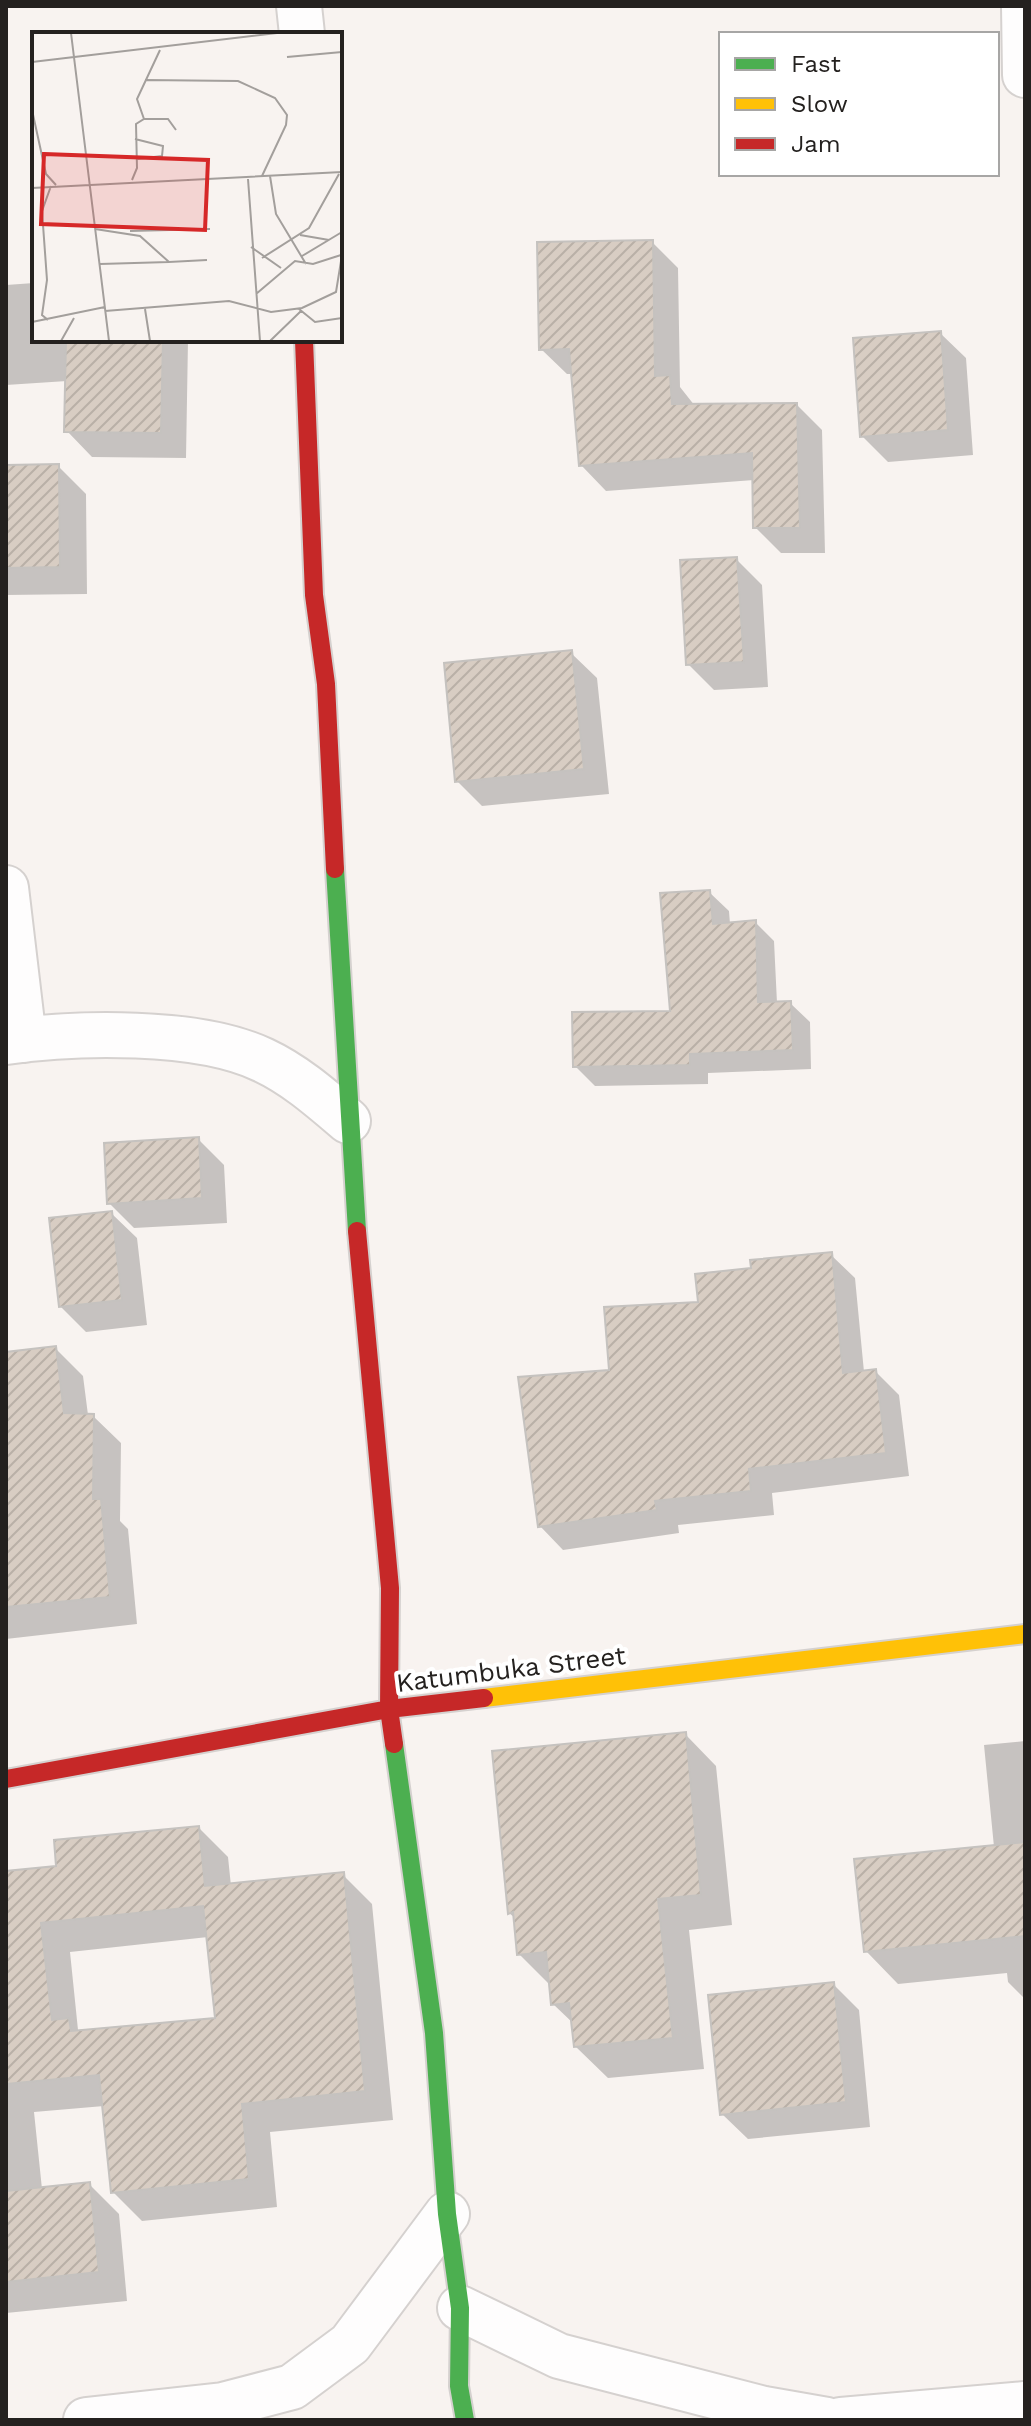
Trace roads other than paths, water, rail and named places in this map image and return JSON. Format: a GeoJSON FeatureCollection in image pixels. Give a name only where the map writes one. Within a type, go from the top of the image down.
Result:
{"type":"FeatureCollection","features":[{"type":"Feature","properties":{"kind":"street"},"geometry":{"type":"LineString","coordinates":[[299,6],[302,32]]}},
{"type":"Feature","properties":{"kind":"street"},"geometry":{"type":"LineString","coordinates":[[1024,6],[1025,75]]}},
{"type":"Feature","properties":{"kind":"street"},"geometry":{"type":"LineString","coordinates":[[304,342],[314,595],[326,684],[348,1121],[390,1588],[389,1709],[434,2033],[447,2214],[460,2308],[459,2386],[465,2420]]}},
{"type":"Feature","properties":{"kind":"street"},"geometry":{"type":"LineString","coordinates":[[6,888],[15,1041],[146,1037],[217,1043],[261,1059],[296,1078],[348,1121]]}},
{"type":"Feature","properties":{"kind":"street","name":"Katumbuka Street"},"geometry":{"type":"LineString","coordinates":[[6,1779],[389,1709],[1025,1634]]}},
{"type":"Feature","properties":{"kind":"street"},"geometry":{"type":"LineString","coordinates":[[86,2420],[223,2405],[292,2387],[350,2344],[447,2214]]}},
{"type":"Feature","properties":{"kind":"street"},"geometry":{"type":"LineString","coordinates":[[460,2308],[559,2356],[764,2409],[827,2420]]}},
{"type":"Feature","properties":{"kind":"street"},"geometry":{"type":"LineString","coordinates":[[841,2420],[1025,2404]]}}]}
